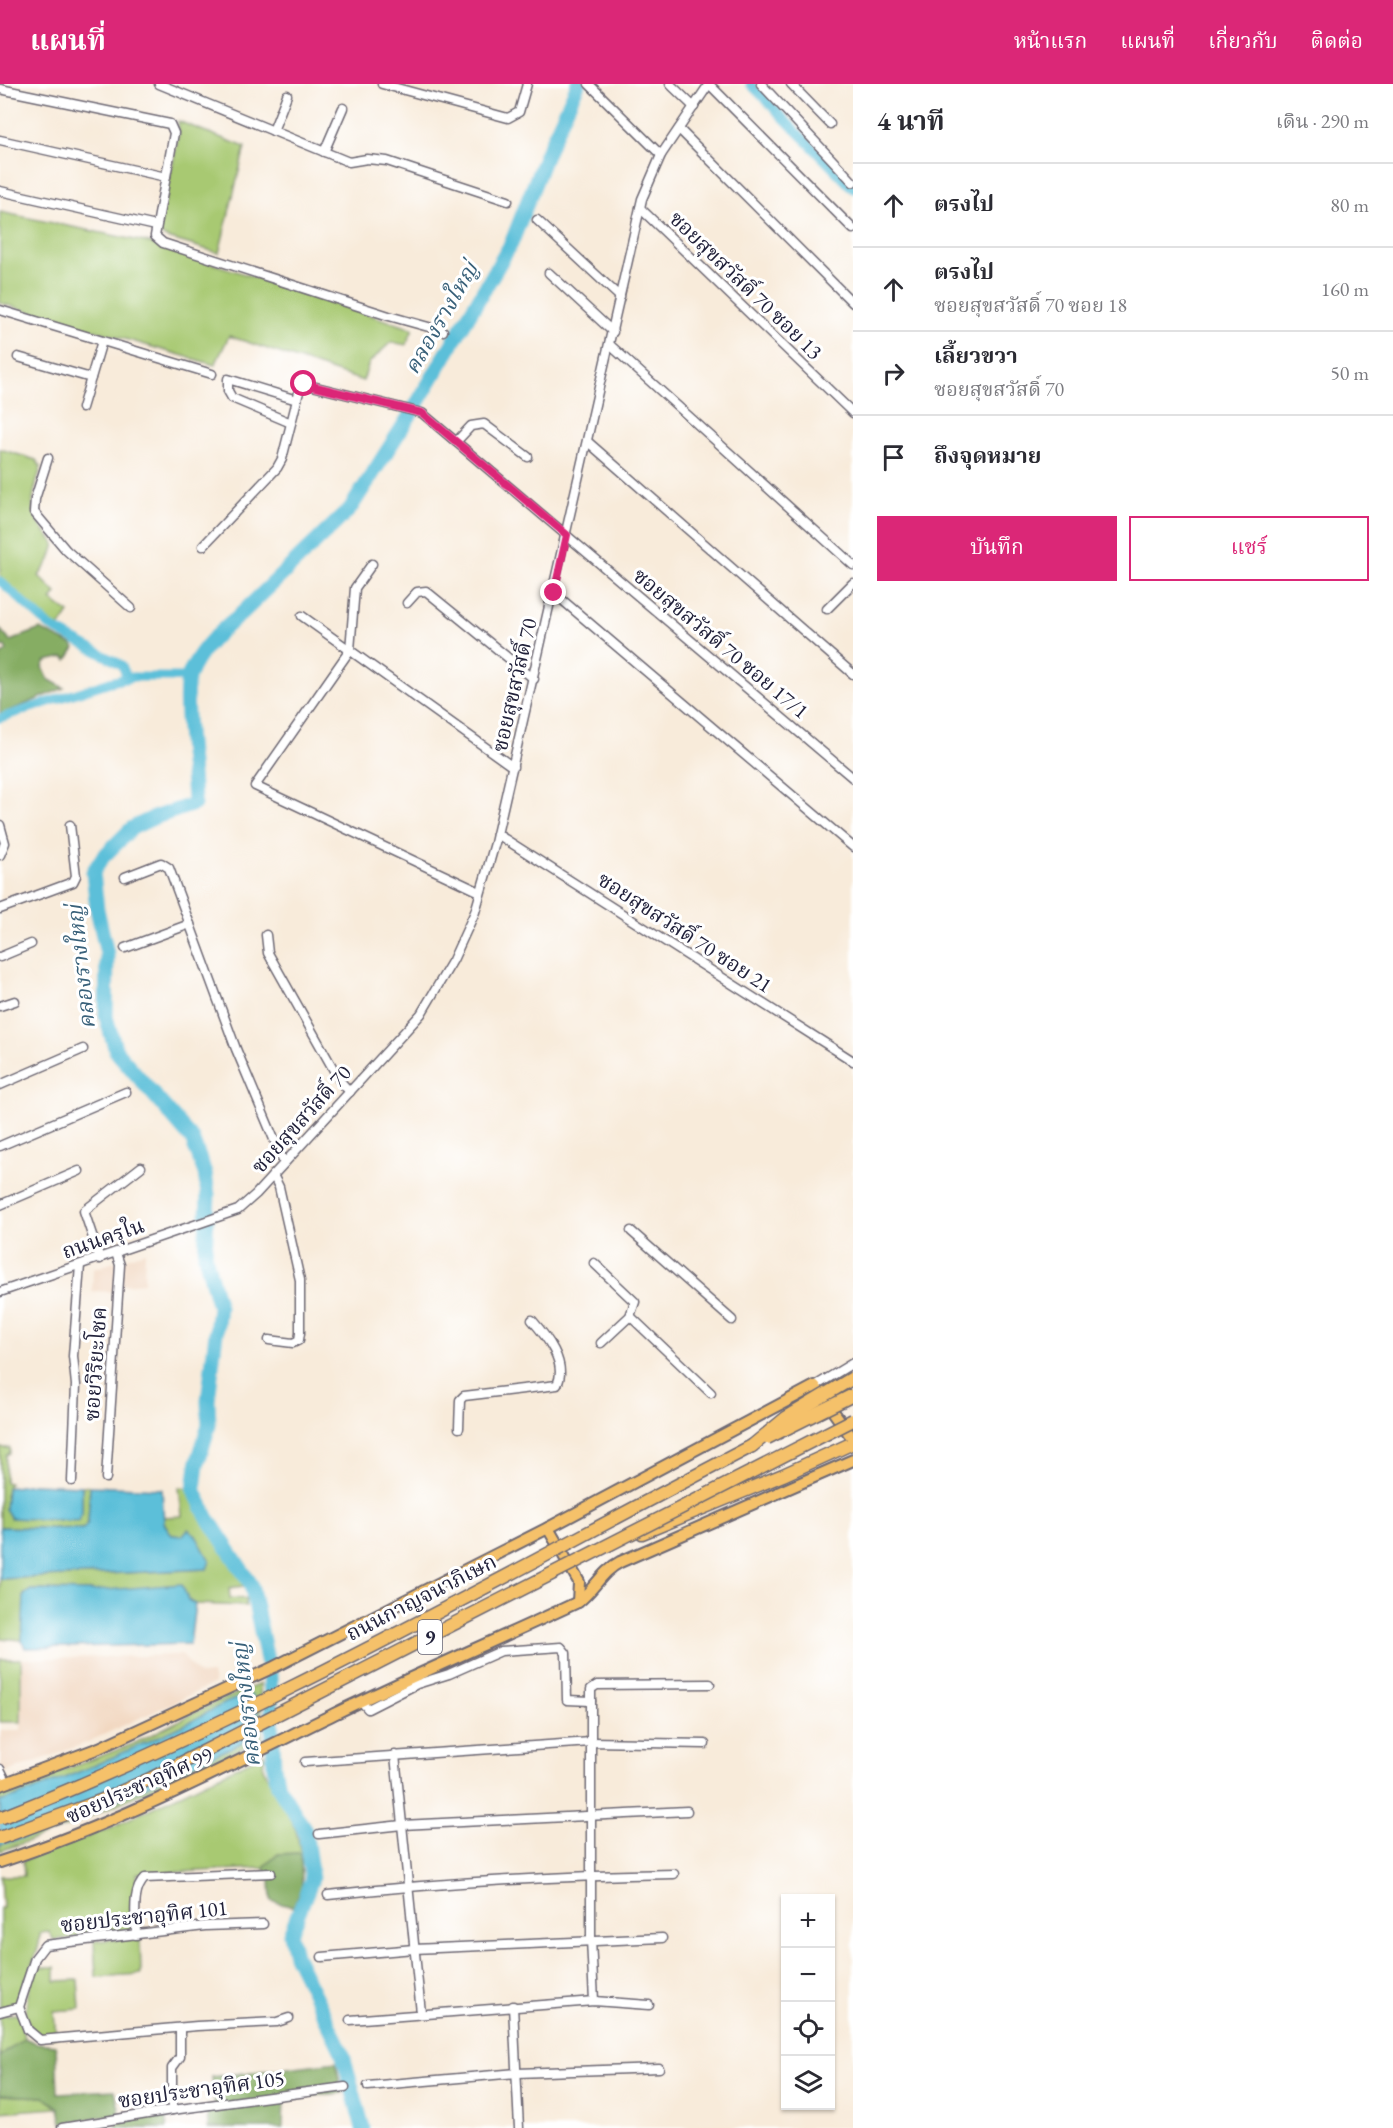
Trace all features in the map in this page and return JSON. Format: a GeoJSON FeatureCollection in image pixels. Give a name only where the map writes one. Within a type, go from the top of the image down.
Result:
{"type":"FeatureCollection","features":[{"type":"Feature","properties":{"kind":"highway"},"geometry":{"type":"LineString","coordinates":[[752,1446],[786,1418],[853,1378]]}},
{"type":"Feature","properties":{"kind":"highway","name":"ถนนกาญจนาภิเษก"},"geometry":{"type":"LineString","coordinates":[[0,1818],[85,1784],[251,1707],[853,1395]]}},
{"type":"Feature","properties":{"kind":"highway","name":"ถนนกาญจนาภิเษก"},"geometry":{"type":"LineString","coordinates":[[0,1838],[100,1801],[152,1778],[853,1420]]}},
{"type":"Feature","properties":{"kind":"highway"},"geometry":{"type":"LineString","coordinates":[[606,1548],[783,1475],[853,1441]]}},
{"type":"Feature","properties":{"kind":"main road"},"geometry":{"type":"LineString","coordinates":[[3,1784],[125,1737],[274,1667],[548,1528],[815,1386],[853,1441]]}},
{"type":"Feature","properties":{"kind":"main road"},"geometry":{"type":"LineString","coordinates":[[578,1602],[614,1565],[853,1460]]}},
{"type":"Feature","properties":{"kind":"main road"},"geometry":{"type":"LineString","coordinates":[[548,1528],[579,1582],[578,1602]]}},
{"type":"Feature","properties":{"kind":"main road","name":"ซอยประชาอุทิศ 99"},"geometry":{"type":"LineString","coordinates":[[0,1862],[140,1809],[361,1701],[415,1681],[497,1639],[578,1602]]}},
{"type":"Feature","properties":{"kind":"street"},"geometry":{"type":"LineString","coordinates":[[159,84],[349,162],[367,159],[387,161],[508,201]]}},
{"type":"Feature","properties":{"kind":"street"},"geometry":{"type":"LineString","coordinates":[[382,84],[508,118],[519,112],[527,84]]}},
{"type":"Feature","properties":{"kind":"street"},"geometry":{"type":"LineString","coordinates":[[670,84],[694,106]]}},
{"type":"Feature","properties":{"kind":"street"},"geometry":{"type":"LineString","coordinates":[[709,84],[853,229]]}},
{"type":"Feature","properties":{"kind":"street","name":"ซอยสุขสวัสดิ์ 70"},"geometry":{"type":"LineString","coordinates":[[218,1217],[238,1210],[273,1176],[421,1014],[453,960],[475,912],[497,834],[534,679],[640,208],[661,155],[709,84]]}},
{"type":"Feature","properties":{"kind":"street"},"geometry":{"type":"LineString","coordinates":[[761,84],[853,182]]}},
{"type":"Feature","properties":{"kind":"street"},"geometry":{"type":"LineString","coordinates":[[791,84],[830,124]]}},
{"type":"Feature","properties":{"kind":"street"},"geometry":{"type":"LineString","coordinates":[[592,87],[661,155]]}},
{"type":"Feature","properties":{"kind":"street"},"geometry":{"type":"LineString","coordinates":[[0,89],[170,124],[174,133],[155,236],[163,243],[389,316],[443,331]]}},
{"type":"Feature","properties":{"kind":"street"},"geometry":{"type":"LineString","coordinates":[[273,131],[287,95]]}},
{"type":"Feature","properties":{"kind":"street"},"geometry":{"type":"LineString","coordinates":[[324,152],[343,108]]}},
{"type":"Feature","properties":{"kind":"street"},"geometry":{"type":"LineString","coordinates":[[679,129],[853,303]]}},
{"type":"Feature","properties":{"kind":"street"},"geometry":{"type":"LineString","coordinates":[[0,140],[166,177]]}},
{"type":"Feature","properties":{"kind":"street"},"geometry":{"type":"LineString","coordinates":[[0,191],[156,226]]}},
{"type":"Feature","properties":{"kind":"street","name":"ซอยสุขสวัสดิ์ 70 ซอย 13"},"geometry":{"type":"LineString","coordinates":[[640,208],[853,413]]}},
{"type":"Feature","properties":{"kind":"street"},"geometry":{"type":"LineString","coordinates":[[537,220],[620,297]]}},
{"type":"Feature","properties":{"kind":"street"},"geometry":{"type":"LineString","coordinates":[[549,273],[613,332]]}},
{"type":"Feature","properties":{"kind":"street"},"geometry":{"type":"LineString","coordinates":[[0,310],[212,374]]}},
{"type":"Feature","properties":{"kind":"street"},"geometry":{"type":"LineString","coordinates":[[82,408],[102,341]]}},
{"type":"Feature","properties":{"kind":"street"},"geometry":{"type":"LineString","coordinates":[[610,345],[853,566]]}},
{"type":"Feature","properties":{"kind":"street"},"geometry":{"type":"LineString","coordinates":[[18,357],[91,378]]}},
{"type":"Feature","properties":{"kind":"street"},"geometry":{"type":"LineString","coordinates":[[203,546],[277,468],[282,459],[297,400],[228,379],[228,391],[232,398],[291,423]]}},
{"type":"Feature","properties":{"kind":"street","name":"ซอยสุขสวัสดิ์ 70 ซอย 17/1"},"geometry":{"type":"LineString","coordinates":[[297,400],[300,388],[304,384],[422,413],[853,778]]}},
{"type":"Feature","properties":{"kind":"street"},"geometry":{"type":"LineString","coordinates":[[456,442],[471,426],[484,424],[528,457]]}},
{"type":"Feature","properties":{"kind":"street"},"geometry":{"type":"LineString","coordinates":[[588,442],[853,674]]}},
{"type":"Feature","properties":{"kind":"street"},"geometry":{"type":"LineString","coordinates":[[48,458],[35,499],[34,512],[66,550],[131,608]]}},
{"type":"Feature","properties":{"kind":"street"},"geometry":{"type":"LineString","coordinates":[[372,564],[355,588],[350,650],[255,786],[480,892]]}},
{"type":"Feature","properties":{"kind":"street"},"geometry":{"type":"LineString","coordinates":[[827,609],[853,583]]}},
{"type":"Feature","properties":{"kind":"street"},"geometry":{"type":"LineString","coordinates":[[407,603],[417,592],[426,591],[534,679]]}},
{"type":"Feature","properties":{"kind":"street"},"geometry":{"type":"LineString","coordinates":[[554,593],[853,847]]}},
{"type":"Feature","properties":{"kind":"street"},"geometry":{"type":"LineString","coordinates":[[302,616],[513,767]]}},
{"type":"Feature","properties":{"kind":"street"},"geometry":{"type":"LineString","coordinates":[[0,825],[5,843],[0,855]]}},
{"type":"Feature","properties":{"kind":"street"},"geometry":{"type":"LineString","coordinates":[[0,909],[73,882],[76,876],[70,825]]}},
{"type":"Feature","properties":{"kind":"street","name":"ซอยสุขสวัสดิ์ 70 ซอย 21"},"geometry":{"type":"LineString","coordinates":[[497,834],[853,1061]]}},
{"type":"Feature","properties":{"kind":"street"},"geometry":{"type":"LineString","coordinates":[[125,877],[161,863],[166,865],[239,1057],[284,1163]]}},
{"type":"Feature","properties":{"kind":"street"},"geometry":{"type":"LineString","coordinates":[[126,948],[190,924]]}},
{"type":"Feature","properties":{"kind":"street"},"geometry":{"type":"LineString","coordinates":[[266,935],[265,947],[334,1071],[350,1092]]}},
{"type":"Feature","properties":{"kind":"street"},"geometry":{"type":"LineString","coordinates":[[0,957],[32,944]]}},
{"type":"Feature","properties":{"kind":"street"},"geometry":{"type":"LineString","coordinates":[[0,1006],[15,1000]]}},
{"type":"Feature","properties":{"kind":"street"},"geometry":{"type":"LineString","coordinates":[[0,1086],[83,1049]]}},
{"type":"Feature","properties":{"kind":"street"},"geometry":{"type":"LineString","coordinates":[[0,1146],[126,1092]]}},
{"type":"Feature","properties":{"kind":"street"},"geometry":{"type":"LineString","coordinates":[[100,1259],[84,1211],[141,1167]]}},
{"type":"Feature","properties":{"kind":"street"},"geometry":{"type":"LineString","coordinates":[[0,1205],[79,1171]]}},
{"type":"Feature","properties":{"kind":"street"},"geometry":{"type":"LineString","coordinates":[[269,1340],[293,1342],[299,1340],[300,1334],[300,1280],[279,1187],[273,1176]]}},
{"type":"Feature","properties":{"kind":"street","name":"ถนนครุใน"},"geometry":{"type":"LineString","coordinates":[[0,1292],[218,1217]]}},
{"type":"Feature","properties":{"kind":"street"},"geometry":{"type":"LineString","coordinates":[[631,1231],[732,1320]]}},
{"type":"Feature","properties":{"kind":"street","name":"ซอยวิริยะโชค"},"geometry":{"type":"LineString","coordinates":[[106,1478],[120,1265],[117,1253]]}},
{"type":"Feature","properties":{"kind":"street"},"geometry":{"type":"LineString","coordinates":[[594,1263],[633,1298],[635,1308],[630,1316],[601,1343]]}},
{"type":"Feature","properties":{"kind":"street"},"geometry":{"type":"LineString","coordinates":[[72,1481],[76,1395],[73,1356],[80,1265]]}},
{"type":"Feature","properties":{"kind":"street"},"geometry":{"type":"LineString","coordinates":[[630,1316],[711,1393]]}},
{"type":"Feature","properties":{"kind":"street"},"geometry":{"type":"LineString","coordinates":[[459,1428],[460,1400],[464,1396],[557,1385],[561,1377],[558,1359],[543,1332],[531,1320]]}},
{"type":"Feature","properties":{"kind":"street"},"geometry":{"type":"LineString","coordinates":[[815,1386],[853,1363]]}},
{"type":"Feature","properties":{"kind":"street"},"geometry":{"type":"LineString","coordinates":[[497,1639],[501,1651]]}},
{"type":"Feature","properties":{"kind":"street"},"geometry":{"type":"LineString","coordinates":[[415,1681],[449,1674],[501,1651],[536,1648],[564,1649],[567,1700],[591,1701]]}},
{"type":"Feature","properties":{"kind":"street"},"geometry":{"type":"LineString","coordinates":[[594,2001],[591,1940],[591,1689],[595,1685],[710,1684]]}},
{"type":"Feature","properties":{"kind":"street"},"geometry":{"type":"LineString","coordinates":[[305,1762],[591,1742],[705,1744]]}},
{"type":"Feature","properties":{"kind":"street"},"geometry":{"type":"LineString","coordinates":[[395,1755],[421,2013]]}},
{"type":"Feature","properties":{"kind":"street"},"geometry":{"type":"LineString","coordinates":[[0,1769],[3,1784]]}},
{"type":"Feature","properties":{"kind":"street"},"geometry":{"type":"LineString","coordinates":[[319,1834],[402,1825],[687,1811]]}},
{"type":"Feature","properties":{"kind":"street"},"geometry":{"type":"LineString","coordinates":[[136,1935],[136,1898],[139,1884],[145,1878],[271,1873]]}},
{"type":"Feature","properties":{"kind":"street"},"geometry":{"type":"LineString","coordinates":[[328,1895],[409,1886],[591,1875],[674,1874]]}},
{"type":"Feature","properties":{"kind":"street","name":"ซอยประชาอุทิศ 101"},"geometry":{"type":"LineString","coordinates":[[19,2007],[35,1958],[45,1945],[205,1926],[263,1924]]}},
{"type":"Feature","properties":{"kind":"street"},"geometry":{"type":"LineString","coordinates":[[322,1957],[414,1949],[662,1938]]}},
{"type":"Feature","properties":{"kind":"street"},"geometry":{"type":"LineString","coordinates":[[350,2020],[594,2001],[649,2005]]}},
{"type":"Feature","properties":{"kind":"street"},"geometry":{"type":"LineString","coordinates":[[513,2006],[519,2128]]}},
{"type":"Feature","properties":{"kind":"street"},"geometry":{"type":"LineString","coordinates":[[0,2012],[19,2007],[28,2030],[40,2040],[277,2022],[289,2018]]}},
{"type":"Feature","properties":{"kind":"street"},"geometry":{"type":"LineString","coordinates":[[172,2110],[172,2068],[180,2057],[180,2029]]}},
{"type":"Feature","properties":{"kind":"street"},"geometry":{"type":"LineString","coordinates":[[368,2086],[517,2073],[659,2068]]}},
{"type":"Feature","properties":{"kind":"street","name":"ซอยประชาอุทิศ 105"},"geometry":{"type":"LineString","coordinates":[[62,2128],[172,2110],[345,2087]]}},
{"type":"Feature","properties":{"kind":"shaded area"},"geometry":{"type":"Polygon","coordinates":[[[145,1252],[144,1283],[122,1285],[121,1292],[92,1291],[93,1269],[145,1252]]]}},
{"type":"Feature","properties":{"kind":"shaded area"},"geometry":{"type":"Polygon","coordinates":[[[182,1655],[199,1675],[212,1674],[214,1684],[81,1745],[4,1773],[0,1771],[0,1730],[21,1730],[21,1659],[182,1655]]]}},
{"type":"Feature","properties":{"kind":"green space"},"geometry":{"type":"Polygon","coordinates":[[[178,121],[245,147],[219,253],[164,237],[159,231],[179,133],[178,121]]]}},
{"type":"Feature","properties":{"kind":"green space"},"geometry":{"type":"Polygon","coordinates":[[[0,212],[150,243],[413,329],[406,345],[391,342],[369,363],[363,381],[229,336],[215,365],[0,303],[0,212]]]}},
{"type":"Feature","properties":{"kind":"green space"},"geometry":{"type":"Polygon","coordinates":[[[0,449],[36,460],[41,467],[34,492],[33,509],[39,524],[55,544],[50,560],[39,576],[56,593],[51,600],[69,613],[56,632],[39,620],[0,583],[0,449]]]}},
{"type":"Feature","properties":{"kind":"green space"},"geometry":{"type":"Polygon","coordinates":[[[0,629],[10,641],[40,629],[73,645],[75,648],[67,660],[64,657],[46,661],[43,667],[48,679],[64,688],[0,715],[0,655],[7,651],[5,646],[0,647],[0,629]]]}},
{"type":"Feature","properties":{"kind":"green space"},"geometry":{"type":"Polygon","coordinates":[[[0,1448],[10,1448],[10,1453],[6,1455],[5,1482],[9,1483],[5,1496],[82,1513],[82,1486],[90,1486],[88,1523],[83,1529],[0,1527],[0,1448]]]}},
{"type":"Feature","properties":{"kind":"green space"},"geometry":{"type":"Polygon","coordinates":[[[179,1487],[191,1488],[245,1586],[229,1588],[230,1598],[246,1599],[246,1606],[195,1604],[188,1600],[93,1591],[31,1590],[24,1595],[24,1638],[22,1640],[0,1638],[0,1579],[207,1569],[182,1536],[172,1535],[164,1523],[163,1517],[182,1516],[179,1487]]]}},
{"type":"Feature","properties":{"kind":"green space"},"geometry":{"type":"Polygon","coordinates":[[[0,1659],[21,1659],[21,1722],[0,1722],[0,1659]]]}},
{"type":"Feature","properties":{"kind":"green space"},"geometry":{"type":"Polygon","coordinates":[[[260,1684],[262,1739],[55,1832],[0,1851],[0,1794],[133,1744],[218,1701],[260,1684]]]}},
{"type":"Feature","properties":{"kind":"green space"},"geometry":{"type":"Polygon","coordinates":[[[264,1754],[263,1768],[296,1830],[301,1853],[278,1854],[263,1868],[137,1874],[132,1930],[54,1940],[49,1932],[40,1933],[35,1958],[16,2003],[0,2008],[0,1908],[3,1908],[1,1876],[24,1876],[23,1861],[110,1828],[264,1754]]]}},
{"type":"Feature","properties":{"kind":"green space"},"geometry":{"type":"Polygon","coordinates":[[[301,1853],[302,1886],[293,1907],[271,1901],[270,1879],[263,1868],[278,1854],[301,1853]]]}},
{"type":"Feature","properties":{"kind":"green space"},"geometry":{"type":"Polygon","coordinates":[[[140,1938],[141,1974],[96,1977],[94,1941],[140,1938]]]}},
{"type":"Feature","properties":{"kind":"green space"},"geometry":{"type":"Polygon","coordinates":[[[38,1967],[55,1967],[55,1981],[78,1980],[80,2009],[54,2011],[56,2037],[42,2036],[33,2031],[28,2023],[26,2014],[28,1991],[34,1970],[38,1967]]]}},
{"type":"Feature","properties":{"kind":"green space"},"geometry":{"type":"Polygon","coordinates":[[[19,2015],[24,2038],[0,2057],[0,2016],[19,2015]]]}},
{"type":"Feature","properties":{"kind":"green space"},"geometry":{"type":"Polygon","coordinates":[[[24,2038],[37,2043],[56,2045],[58,2093],[115,2090],[120,2114],[62,2123],[59,2108],[44,2097],[0,2095],[0,2057],[24,2038]]]}},
{"type":"Feature","properties":{"kind":"green space"},"geometry":{"type":"Polygon","coordinates":[[[336,2062],[342,2093],[284,2098],[283,2128],[208,2128],[207,2110],[215,2110],[212,2077],[336,2062]]]}},
{"type":"Feature","properties":{"kind":"green space"},"geometry":{"type":"Polygon","coordinates":[[[0,2095],[44,2097],[59,2108],[0,2112],[0,2095]]]}},
{"type":"Feature","properties":{"kind":"green space"},"geometry":{"type":"Polygon","coordinates":[[[165,2115],[167,2128],[117,2128],[116,2122],[165,2115]]]}},
{"type":"Feature","properties":{"kind":"water"},"geometry":{"type":"Polygon","coordinates":[[[33,1484],[82,1486],[82,1514],[78,1521],[11,1518],[5,1509],[7,1488],[33,1484]]]}},
{"type":"Feature","properties":{"kind":"water"},"geometry":{"type":"Polygon","coordinates":[[[90,1486],[162,1489],[164,1523],[172,1535],[182,1536],[188,1529],[195,1534],[210,1561],[207,1569],[0,1579],[0,1527],[83,1529],[88,1523],[90,1486]]]}},
{"type":"Feature","properties":{"kind":"water"},"geometry":{"type":"Polygon","coordinates":[[[182,1584],[188,1600],[195,1604],[190,1644],[25,1648],[22,1640],[24,1595],[31,1590],[93,1591],[182,1584]]]}},
{"type":"Feature","properties":{"kind":"water"},"geometry":{"type":"Polygon","coordinates":[[[252,1695],[258,1713],[258,1732],[248,1740],[49,1831],[0,1845],[0,1802],[92,1766],[182,1726],[225,1703],[252,1695]]]}},
{"type":"Feature","properties":{"kind":"waterway","name":"คลองรางใหญ่"},"geometry":{"type":"LineString","coordinates":[[363,2128],[342,2052],[295,1955],[290,1934],[312,1879],[305,1830],[278,1786],[274,1767],[270,1674],[251,1584],[207,1517],[194,1489],[197,1465],[209,1425],[208,1401],[219,1307],[205,1256],[208,1195],[205,1173],[192,1139],[116,1051],[106,1017],[107,954],[97,909],[93,872],[103,857],[132,828],[194,804],[186,699],[189,675],[193,666],[217,634],[240,615],[350,509],[412,412],[511,244],[547,152],[578,84]]}},
{"type":"Feature","properties":{"kind":"waterway"},"geometry":{"type":"LineString","coordinates":[[750,84],[853,189]]}},
{"type":"Feature","properties":{"kind":"waterway"},"geometry":{"type":"LineString","coordinates":[[0,581],[49,626],[122,665],[127,679]]}},
{"type":"Feature","properties":{"kind":"waterway"},"geometry":{"type":"LineString","coordinates":[[0,718],[110,682],[133,677],[188,677]]}},
{"type":"Feature","properties":{"kind":"route"},"geometry":{"type":"LineString","coordinates":[[304,384],[422,413],[567,535],[554,593]]}}]}
